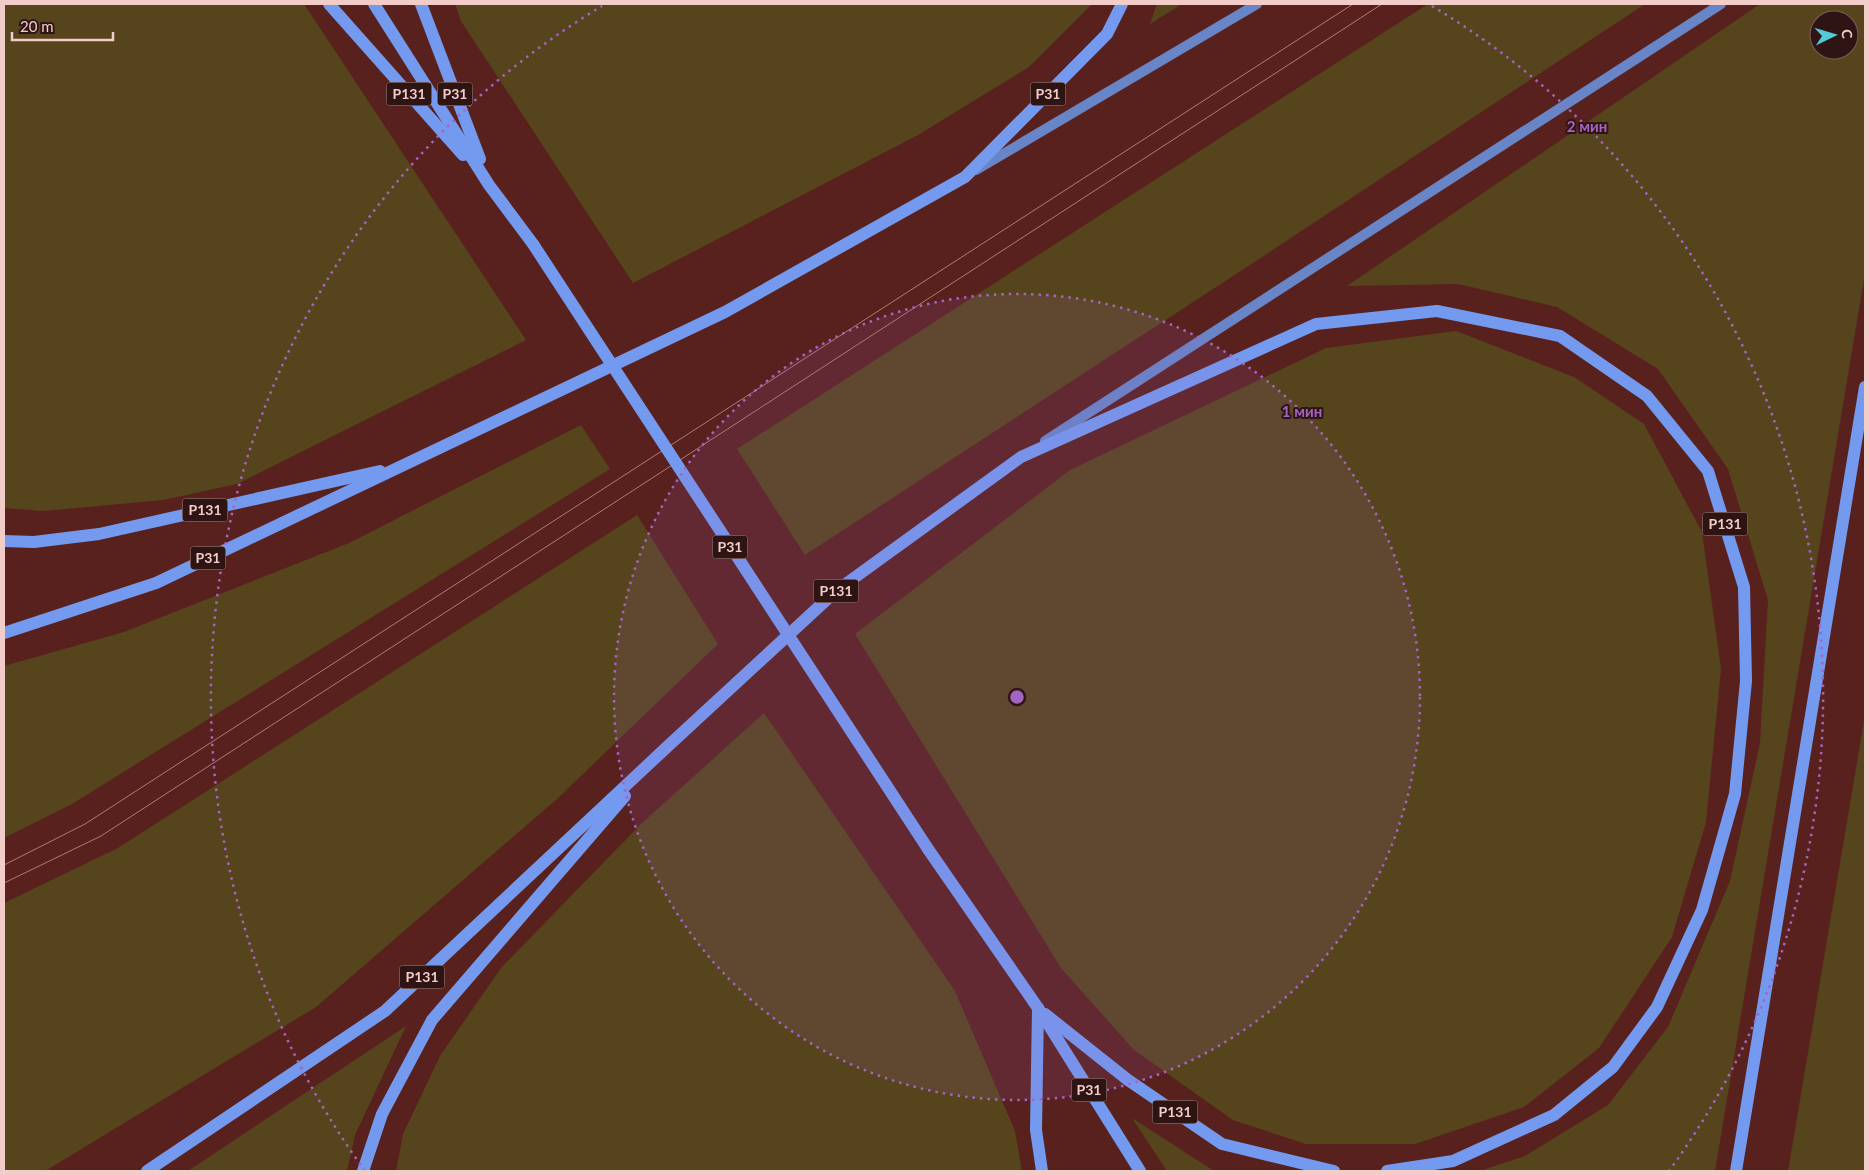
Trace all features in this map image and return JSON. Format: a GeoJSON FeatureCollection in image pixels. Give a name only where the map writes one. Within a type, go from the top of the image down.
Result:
{"type":"FeatureCollection","features":[{"type":"Feature","properties":{"kind":"main road","name":"Р131"},"geometry":{"type":"LineString","coordinates":[[329,4],[489,185]]}},
{"type":"Feature","properties":{"kind":"main road"},"geometry":{"type":"LineString","coordinates":[[374,4],[489,185]]}},
{"type":"Feature","properties":{"kind":"main road","name":"Р31"},"geometry":{"type":"LineString","coordinates":[[421,4],[489,185],[533,244],[928,850],[1038,1008],[1140,1171]]}},
{"type":"Feature","properties":{"kind":"main road","name":"Р31"},"geometry":{"type":"LineString","coordinates":[[4,633],[156,583],[725,312],[964,177],[1107,34],[1122,4]]}},
{"type":"Feature","properties":{"kind":"main road"},"geometry":{"type":"LineString","coordinates":[[964,177],[1258,4]]}},
{"type":"Feature","properties":{"kind":"main road","name":"Р131"},"geometry":{"type":"LineString","coordinates":[[147,1171],[385,1011],[836,591],[1021,457],[1721,4]]}},
{"type":"Feature","properties":{"kind":"main road","name":"Р131"},"geometry":{"type":"LineString","coordinates":[[1021,457],[1316,324],[1437,311],[1560,336],[1647,396],[1708,471],[1744,587],[1746,681],[1735,794],[1702,910],[1657,1007],[1613,1067],[1554,1115],[1453,1161],[1387,1171]]}},
{"type":"Feature","properties":{"kind":"main road"},"geometry":{"type":"LineString","coordinates":[[1736,1171],[1865,387]]}},
{"type":"Feature","properties":{"kind":"main road","name":"Р131"},"geometry":{"type":"LineString","coordinates":[[4,541],[34,542],[99,534],[404,465]]}},
{"type":"Feature","properties":{"kind":"main road","name":"Р131"},"geometry":{"type":"LineString","coordinates":[[363,1171],[382,1114],[432,1020],[668,746]]}},
{"type":"Feature","properties":{"kind":"main road","name":"Р131"},"geometry":{"type":"LineString","coordinates":[[1038,1008],[1128,1080],[1222,1144],[1334,1171]]}},
{"type":"Feature","properties":{"kind":"main road"},"geometry":{"type":"LineString","coordinates":[[1038,1008],[1036,1130],[1042,1171]]}},
{"type":"Feature","properties":{"kind":"shaded area"},"geometry":{"type":"Polygon","coordinates":[[[4,4],[304,4],[526,340],[237,484],[163,500],[44,511],[4,508],[4,4]]]}},
{"type":"Feature","properties":{"kind":"shaded area"},"geometry":{"type":"Polygon","coordinates":[[[455,4],[1092,4],[1029,67],[918,135],[633,283],[461,21],[455,4]]]}},
{"type":"Feature","properties":{"kind":"shaded area"},"geometry":{"type":"Polygon","coordinates":[[[1157,4],[1182,4],[1150,24],[1157,4]]]}},
{"type":"Feature","properties":{"kind":"shaded area"},"geometry":{"type":"Polygon","coordinates":[[[1428,4],[1645,4],[1256,261],[805,555],[737,449],[1428,4]]]}},
{"type":"Feature","properties":{"kind":"shaded area"},"geometry":{"type":"Polygon","coordinates":[[[1760,4],[1865,4],[1865,273],[1715,1171],[1480,1171],[1525,1156],[1608,1105],[1668,1027],[1730,881],[1760,743],[1768,600],[1728,469],[1658,369],[1557,307],[1458,284],[1347,286],[1760,4]]]}},
{"type":"Feature","properties":{"kind":"shaded area"},"geometry":{"type":"Polygon","coordinates":[[[1456,331],[1574,377],[1644,424],[1702,532],[1721,669],[1706,822],[1672,937],[1599,1048],[1524,1107],[1415,1144],[1306,1144],[1233,1120],[1134,1050],[1061,968],[855,634],[1070,470],[1326,348],[1456,331]]]}},
{"type":"Feature","properties":{"kind":"shaded area"},"geometry":{"type":"Polygon","coordinates":[[[581,425],[610,469],[72,804],[4,838],[4,666],[124,632],[349,543],[581,425]]]}},
{"type":"Feature","properties":{"kind":"shaded area"},"geometry":{"type":"Polygon","coordinates":[[[637,515],[718,644],[557,799],[316,1007],[45,1171],[4,1171],[4,903],[118,848],[637,515]]]}},
{"type":"Feature","properties":{"kind":"shaded area"},"geometry":{"type":"Polygon","coordinates":[[[764,713],[955,991],[1015,1131],[1022,1171],[396,1171],[403,1134],[440,1056],[501,968],[642,823],[764,713]]]}},
{"type":"Feature","properties":{"kind":"shaded area"},"geometry":{"type":"Polygon","coordinates":[[[1865,715],[1865,1171],[1788,1171],[1865,715]]]}},
{"type":"Feature","properties":{"kind":"shaded area"},"geometry":{"type":"Polygon","coordinates":[[[406,1026],[355,1135],[347,1171],[188,1171],[406,1026]]]}},
{"type":"Feature","properties":{"kind":"shaded area"},"geometry":{"type":"Polygon","coordinates":[[[1132,1118],[1214,1171],[1167,1171],[1132,1118]]]}},
{"type":"Feature","properties":{"kind":"tram line"},"geometry":{"type":"LineString","coordinates":[[4,865],[85,824],[1353,4]]}},
{"type":"Feature","properties":{"kind":"tram line"},"geometry":{"type":"LineString","coordinates":[[4,883],[101,836],[1382,4]]}}]}
